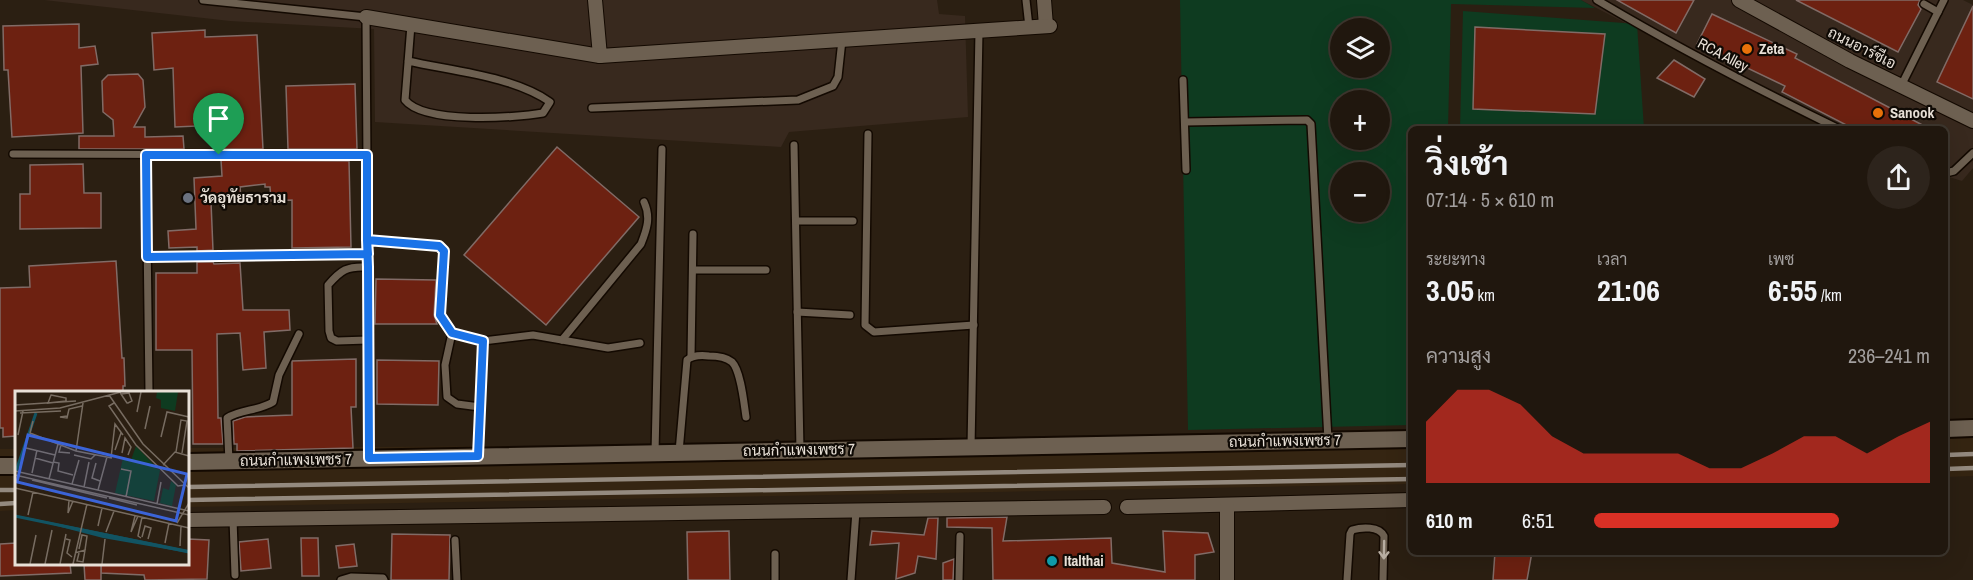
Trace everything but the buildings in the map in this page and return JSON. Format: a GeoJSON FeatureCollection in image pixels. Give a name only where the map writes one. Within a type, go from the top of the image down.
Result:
{"type":"FeatureCollection","features":[{"type":"Feature","properties":{"kind":"street"},"geometry":{"type":"LineString","coordinates":[[594,0],[600,56]]}},
{"type":"Feature","properties":{"kind":"street"},"geometry":{"type":"LineString","coordinates":[[366,17],[600,56],[1048,26],[1044,0]]}},
{"type":"Feature","properties":{"kind":"street","name":"ถนนอาร์ซีเอ"},"geometry":{"type":"LineString","coordinates":[[1739,0],[1850,62],[1973,121]]}},
{"type":"Feature","properties":{"kind":"street"},"geometry":{"type":"LineString","coordinates":[[1948,429],[1973,428]]}},
{"type":"Feature","properties":{"kind":"street","name":"ถนนกำแพงเพชร 7"},"geometry":{"type":"LineString","coordinates":[[189,462],[1408,439]]}},
{"type":"Feature","properties":{"kind":"street"},"geometry":{"type":"LineString","coordinates":[[1127,507],[1408,500]]}},
{"type":"Feature","properties":{"kind":"street"},"geometry":{"type":"LineString","coordinates":[[1227,506],[1227,580]]}},
{"type":"Feature","properties":{"kind":"street"},"geometry":{"type":"LineString","coordinates":[[189,520],[1104,507]]}},
{"type":"Feature","properties":{"kind":"lane"},"geometry":{"type":"LineString","coordinates":[[203,0],[366,17],[369,458]]}},
{"type":"Feature","properties":{"kind":"lane"},"geometry":{"type":"LineString","coordinates":[[1026,0],[1029,27]]}},
{"type":"Feature","properties":{"kind":"lane","name":"RCA Alley"},"geometry":{"type":"LineString","coordinates":[[1597,0],[1653,33],[1833,126]]}},
{"type":"Feature","properties":{"kind":"lane"},"geometry":{"type":"LineString","coordinates":[[1901,86],[1944,0]]}},
{"type":"Feature","properties":{"kind":"lane"},"geometry":{"type":"LineString","coordinates":[[1924,4],[1938,12]]}},
{"type":"Feature","properties":{"kind":"lane"},"geometry":{"type":"LineString","coordinates":[[408,61],[508,83],[537,93],[550,102],[543,112],[518,117],[453,117],[410,106],[405,100],[408,61],[411,25]]}},
{"type":"Feature","properties":{"kind":"lane"},"geometry":{"type":"LineString","coordinates":[[971,447],[979,31]]}},
{"type":"Feature","properties":{"kind":"lane"},"geometry":{"type":"LineString","coordinates":[[592,108],[798,99],[833,86],[838,77],[842,40]]}},
{"type":"Feature","properties":{"kind":"lane"},"geometry":{"type":"LineString","coordinates":[[1183,80],[1186,170]]}},
{"type":"Feature","properties":{"kind":"lane"},"geometry":{"type":"LineString","coordinates":[[1185,122],[1307,120],[1311,124],[1328,440]]}},
{"type":"Feature","properties":{"kind":"lane"},"geometry":{"type":"LineString","coordinates":[[868,134],[865,325],[874,332],[974,325]]}},
{"type":"Feature","properties":{"kind":"lane"},"geometry":{"type":"LineString","coordinates":[[794,145],[800,450]]}},
{"type":"Feature","properties":{"kind":"lane"},"geometry":{"type":"LineString","coordinates":[[655,453],[662,149]]}},
{"type":"Feature","properties":{"kind":"lane"},"geometry":{"type":"LineString","coordinates":[[1948,172],[1954,171],[1973,153]]}},
{"type":"Feature","properties":{"kind":"lane"},"geometry":{"type":"LineString","coordinates":[[13,154],[367,155]]}},
{"type":"Feature","properties":{"kind":"lane"},"geometry":{"type":"LineString","coordinates":[[146,155],[149,391]]}},
{"type":"Feature","properties":{"kind":"lane"},"geometry":{"type":"LineString","coordinates":[[562,340],[642,244],[649,213],[644,202]]}},
{"type":"Feature","properties":{"kind":"lane"},"geometry":{"type":"LineString","coordinates":[[796,221],[853,221]]}},
{"type":"Feature","properties":{"kind":"lane"},"geometry":{"type":"LineString","coordinates":[[691,357],[693,234]]}},
{"type":"Feature","properties":{"kind":"lane"},"geometry":{"type":"LineString","coordinates":[[367,240],[439,246],[444,251],[440,315],[452,333],[483,341],[533,335],[608,348],[640,343]]}},
{"type":"Feature","properties":{"kind":"lane"},"geometry":{"type":"LineString","coordinates":[[147,257],[368,254]]}},
{"type":"Feature","properties":{"kind":"lane"},"geometry":{"type":"LineString","coordinates":[[368,267],[353,266],[338,274],[328,285],[331,338],[337,341],[368,340]]}},
{"type":"Feature","properties":{"kind":"lane"},"geometry":{"type":"LineString","coordinates":[[693,270],[766,270]]}},
{"type":"Feature","properties":{"kind":"lane"},"geometry":{"type":"LineString","coordinates":[[797,312],[850,315]]}},
{"type":"Feature","properties":{"kind":"lane"},"geometry":{"type":"LineString","coordinates":[[452,333],[445,364],[447,396],[457,404],[480,407]]}},
{"type":"Feature","properties":{"kind":"lane"},"geometry":{"type":"LineString","coordinates":[[229,461],[227,418],[234,413],[263,408],[273,402],[279,375],[299,334]]}},
{"type":"Feature","properties":{"kind":"lane"},"geometry":{"type":"LineString","coordinates":[[478,456],[483,341]]}},
{"type":"Feature","properties":{"kind":"lane"},"geometry":{"type":"LineString","coordinates":[[679,452],[687,360],[691,357],[706,355],[725,358],[734,364],[739,377],[746,417]]}},
{"type":"Feature","properties":{"kind":"lane"},"geometry":{"type":"LineString","coordinates":[[851,580],[856,510]]}},
{"type":"Feature","properties":{"kind":"lane"},"geometry":{"type":"LineString","coordinates":[[233,519],[235,575]]}},
{"type":"Feature","properties":{"kind":"lane"},"geometry":{"type":"LineString","coordinates":[[1347,580],[1350,534],[1358,528],[1382,531],[1384,536],[1383,580]]}},
{"type":"Feature","properties":{"kind":"lane"},"geometry":{"type":"LineString","coordinates":[[959,580],[960,536]]}},
{"type":"Feature","properties":{"kind":"lane"},"geometry":{"type":"LineString","coordinates":[[456,540],[457,580]]}},
{"type":"Feature","properties":{"kind":"lane"},"geometry":{"type":"LineString","coordinates":[[775,554],[775,580]]}},
{"type":"Feature","properties":{"kind":"lane"},"geometry":{"type":"LineString","coordinates":[[341,580],[351,577],[383,578],[384,580]]}},
{"type":"Feature","properties":{"kind":"shaded area"},"geometry":{"type":"Polygon","coordinates":[[[44,0],[937,0],[939,14],[965,16],[968,117],[789,132],[781,147],[375,122],[374,29],[230,21],[44,0]]]}},
{"type":"Feature","properties":{"kind":"shaded area"},"geometry":{"type":"Polygon","coordinates":[[[1581,0],[1963,0],[1973,5],[1973,168],[1962,181],[1948,177],[1948,126],[1824,126],[1581,0]]]}},
{"type":"Feature","properties":{"kind":"shaded area"},"geometry":{"type":"Polygon","coordinates":[[[1948,433],[1973,433],[1973,476],[1948,477],[1948,433]]]}},
{"type":"Feature","properties":{"kind":"shaded area"},"geometry":{"type":"Polygon","coordinates":[[[1408,441],[1408,484],[189,507],[189,448],[1408,441]]]}},
{"type":"Feature","properties":{"kind":"shaded area"},"geometry":{"type":"Polygon","coordinates":[[[0,449],[15,449],[15,510],[0,511],[0,449]]]}},
{"type":"Feature","properties":{"kind":"green space"},"geometry":{"type":"Polygon","coordinates":[[[1180,0],[1581,0],[1595,8],[1451,4],[1448,126],[1408,126],[1408,425],[1188,430],[1180,0]]]}},
{"type":"Feature","properties":{"kind":"green space"},"geometry":{"type":"Polygon","coordinates":[[[1463,11],[1637,24],[1644,126],[1460,126],[1463,11]]]}},
{"type":"Feature","properties":{"kind":"railway"},"geometry":{"type":"LineString","coordinates":[[1948,455],[1973,454]]}},
{"type":"Feature","properties":{"kind":"railway"},"geometry":{"type":"LineString","coordinates":[[189,487],[1408,465]]}},
{"type":"Feature","properties":{"kind":"railway"},"geometry":{"type":"LineString","coordinates":[[1948,469],[1973,468]]}},
{"type":"Feature","properties":{"kind":"railway"},"geometry":{"type":"LineString","coordinates":[[189,500],[1408,479]]}},
{"type":"Feature","properties":{"kind":"railway"},"geometry":{"type":"LineString","coordinates":[[0,490],[15,490]]}},
{"type":"Feature","properties":{"kind":"railway"},"geometry":{"type":"LineString","coordinates":[[0,504],[15,503]]}},
{"type":"Feature","properties":{"kind":"place","name":"Zeta"},"geometry":{"type":"Point","coordinates":[1747,49]}},
{"type":"Feature","properties":{"kind":"place","name":"Sanook"},"geometry":{"type":"Point","coordinates":[1878,113]}},
{"type":"Feature","properties":{"kind":"place","name":"วัดอุทัยธาราม"},"geometry":{"type":"Point","coordinates":[188,198]}},
{"type":"Feature","properties":{"kind":"place","name":"Italthai"},"geometry":{"type":"Point","coordinates":[1052,561]}},
{"type":"Feature","properties":{"kind":"route"},"geometry":{"type":"LineString","coordinates":[[219,155],[146,155],[147,257],[368,254],[367,240],[439,246],[444,251],[440,315],[452,333],[483,341],[478,456],[369,458],[368,254],[367,240],[367,155],[219,155]]}}]}
